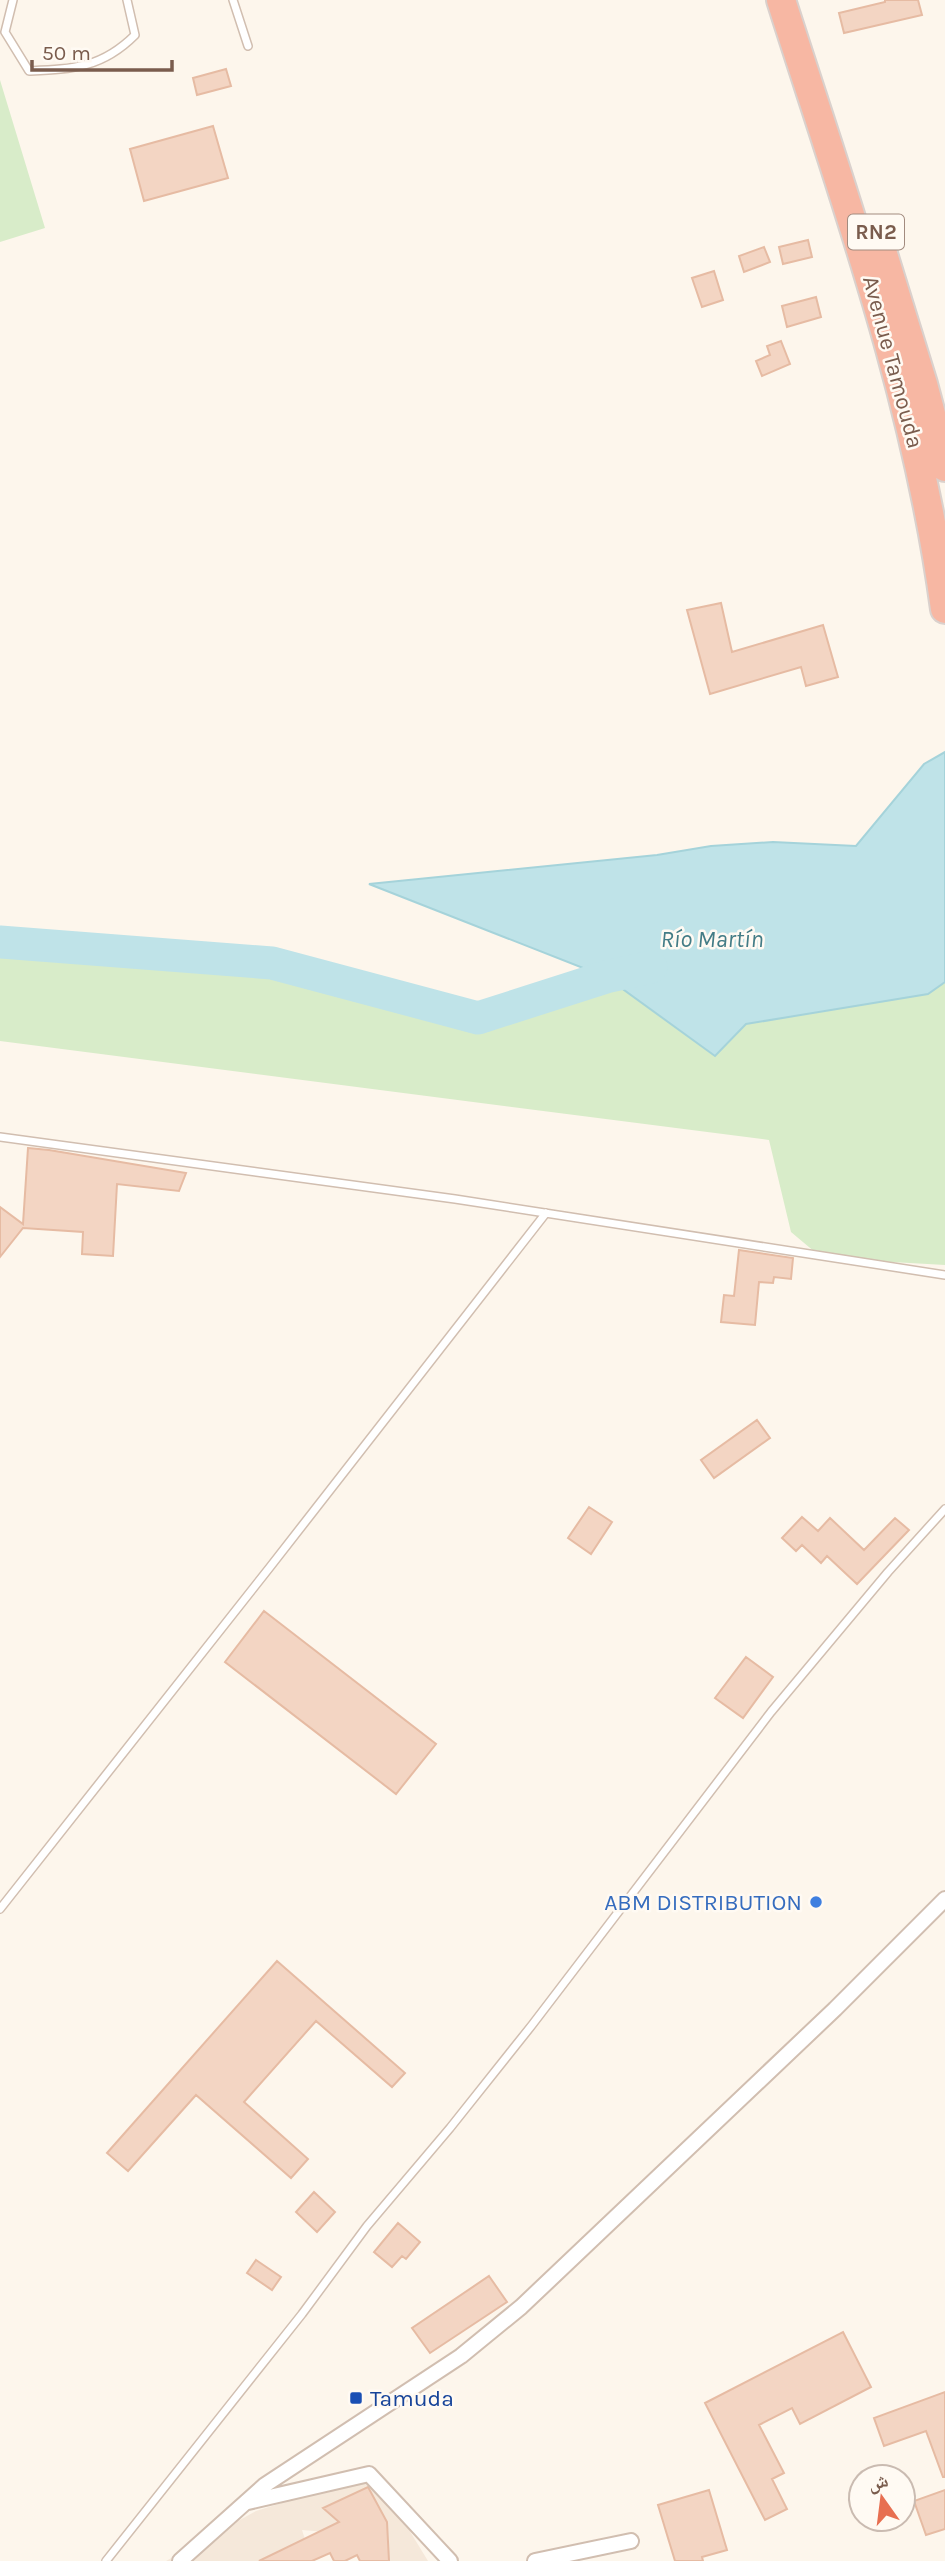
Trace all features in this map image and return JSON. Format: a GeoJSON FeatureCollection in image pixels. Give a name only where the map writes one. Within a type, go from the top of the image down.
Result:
{"type":"FeatureCollection","features":[{"type":"Feature","properties":{"kind":"highway","name":"Avenue Tamouda"},"geometry":{"type":"LineString","coordinates":[[781,0],[892,351],[924,484],[945,608]]}},
{"type":"Feature","properties":{"kind":"highway","name":"Avenue Tamouda"},"geometry":{"type":"LineString","coordinates":[[799,0],[898,298],[945,467]]}},
{"type":"Feature","properties":{"kind":"street"},"geometry":{"type":"LineString","coordinates":[[180,2561],[265,2485],[461,2356],[521,2307],[825,2018],[945,1899]]}},
{"type":"Feature","properties":{"kind":"street"},"geometry":{"type":"LineString","coordinates":[[244,2504],[369,2474],[450,2561]]}},
{"type":"Feature","properties":{"kind":"street"},"geometry":{"type":"LineString","coordinates":[[535,2561],[631,2540]]}},
{"type":"Feature","properties":{"kind":"lane"},"geometry":{"type":"LineString","coordinates":[[13,0],[5,32],[29,71],[77,68],[119,52],[135,35],[127,0]]}},
{"type":"Feature","properties":{"kind":"lane"},"geometry":{"type":"LineString","coordinates":[[233,0],[248,47]]}},
{"type":"Feature","properties":{"kind":"lane"},"geometry":{"type":"LineString","coordinates":[[0,1137],[546,1213],[945,1275]]}},
{"type":"Feature","properties":{"kind":"lane"},"geometry":{"type":"LineString","coordinates":[[0,1909],[546,1213]]}},
{"type":"Feature","properties":{"kind":"lane"},"geometry":{"type":"LineString","coordinates":[[106,2561],[302,2314],[368,2225],[532,2025],[771,1712],[888,1572],[945,1510]]}},
{"type":"Feature","properties":{"kind":"shaded area"},"geometry":{"type":"Polygon","coordinates":[[[375,2474],[428,2561],[369,2561],[350,2534],[302,2530],[312,2561],[166,2561],[256,2511],[375,2474]]]}},
{"type":"Feature","properties":{"kind":"green space"},"geometry":{"type":"Polygon","coordinates":[[[0,80],[45,228],[0,242],[0,80]]]}},
{"type":"Feature","properties":{"kind":"green space"},"geometry":{"type":"Polygon","coordinates":[[[0,942],[272,963],[478,1017],[606,977],[715,1056],[746,1024],[927,994],[945,982],[945,1265],[822,1258],[791,1232],[769,1140],[0,1041],[0,942]]]}},
{"type":"Feature","properties":{"kind":"water","name":"Río Martín"},"geometry":{"type":"Polygon","coordinates":[[[945,752],[945,982],[928,994],[746,1024],[715,1056],[606,977],[369,884],[657,855],[711,846],[773,842],[856,846],[924,764],[945,752]]]}},
{"type":"Feature","properties":{"kind":"building"},"geometry":{"type":"Polygon","coordinates":[[[885,0],[918,0],[922,15],[844,33],[839,13],[885,0]]]}},
{"type":"Feature","properties":{"kind":"building"},"geometry":{"type":"Polygon","coordinates":[[[226,69],[231,86],[197,95],[193,78],[226,69]]]}},
{"type":"Feature","properties":{"kind":"building"},"geometry":{"type":"Polygon","coordinates":[[[213,126],[228,178],[144,201],[130,149],[213,126]]]}},
{"type":"Feature","properties":{"kind":"building"},"geometry":{"type":"Polygon","coordinates":[[[808,240],[812,257],[783,264],[779,247],[808,240]]]}},
{"type":"Feature","properties":{"kind":"building"},"geometry":{"type":"Polygon","coordinates":[[[764,247],[770,262],[744,272],[739,256],[764,247]]]}},
{"type":"Feature","properties":{"kind":"building"},"geometry":{"type":"Polygon","coordinates":[[[714,271],[723,300],[702,307],[692,278],[714,271]]]}},
{"type":"Feature","properties":{"kind":"building"},"geometry":{"type":"Polygon","coordinates":[[[816,297],[821,317],[787,327],[782,306],[816,297]]]}},
{"type":"Feature","properties":{"kind":"building"},"geometry":{"type":"Polygon","coordinates":[[[781,341],[790,364],[762,376],[756,361],[770,355],[767,346],[781,341]]]}},
{"type":"Feature","properties":{"kind":"building"},"geometry":{"type":"Polygon","coordinates":[[[721,603],[732,652],[823,625],[838,677],[806,686],[801,667],[710,694],[687,610],[721,603]]]}},
{"type":"Feature","properties":{"kind":"building"},"geometry":{"type":"Polygon","coordinates":[[[28,1148],[186,1173],[179,1191],[117,1184],[113,1256],[82,1254],[83,1232],[23,1228],[0,1257],[0,1207],[23,1224],[28,1148]]]}},
{"type":"Feature","properties":{"kind":"building"},"geometry":{"type":"Polygon","coordinates":[[[739,1250],[793,1258],[791,1279],[774,1277],[773,1283],[759,1282],[755,1325],[721,1322],[724,1295],[734,1296],[739,1250]]]}},
{"type":"Feature","properties":{"kind":"building"},"geometry":{"type":"Polygon","coordinates":[[[757,1420],[770,1438],[714,1478],[701,1460],[757,1420]]]}},
{"type":"Feature","properties":{"kind":"building"},"geometry":{"type":"Polygon","coordinates":[[[589,1507],[612,1522],[591,1554],[568,1538],[589,1507]]]}},
{"type":"Feature","properties":{"kind":"building"},"geometry":{"type":"Polygon","coordinates":[[[802,1517],[818,1531],[830,1518],[864,1550],[895,1518],[909,1530],[857,1584],[827,1556],[821,1563],[802,1545],[796,1551],[782,1538],[802,1517]]]}},
{"type":"Feature","properties":{"kind":"building"},"geometry":{"type":"Polygon","coordinates":[[[264,1611],[436,1744],[396,1794],[225,1662],[264,1611]]]}},
{"type":"Feature","properties":{"kind":"building"},"geometry":{"type":"Polygon","coordinates":[[[746,1657],[773,1677],[743,1718],[715,1698],[746,1657]]]}},
{"type":"Feature","properties":{"kind":"building"},"geometry":{"type":"Polygon","coordinates":[[[277,1961],[405,2073],[392,2087],[316,2021],[244,2102],[308,2159],[291,2178],[196,2095],[128,2171],[107,2153],[277,1961]]]}},
{"type":"Feature","properties":{"kind":"building"},"geometry":{"type":"Polygon","coordinates":[[[314,2192],[335,2212],[317,2232],[296,2212],[314,2192]]]}},
{"type":"Feature","properties":{"kind":"building"},"geometry":{"type":"Polygon","coordinates":[[[398,2223],[420,2242],[406,2259],[402,2256],[392,2267],[374,2252],[398,2223]]]}},
{"type":"Feature","properties":{"kind":"building"},"geometry":{"type":"Polygon","coordinates":[[[256,2260],[281,2277],[272,2290],[247,2273],[256,2260]]]}},
{"type":"Feature","properties":{"kind":"building"},"geometry":{"type":"Polygon","coordinates":[[[489,2276],[507,2302],[430,2353],[412,2328],[489,2276]]]}},
{"type":"Feature","properties":{"kind":"building"},"geometry":{"type":"Polygon","coordinates":[[[843,2332],[871,2387],[800,2424],[792,2408],[759,2425],[784,2473],[772,2479],[787,2509],[765,2520],[705,2403],[843,2332]]]}},
{"type":"Feature","properties":{"kind":"building"},"geometry":{"type":"Polygon","coordinates":[[[945,2392],[943,2477],[926,2431],[884,2446],[874,2418],[945,2392]]]}},
{"type":"Feature","properties":{"kind":"building"},"geometry":{"type":"Polygon","coordinates":[[[368,2487],[387,2522],[389,2561],[360,2561],[357,2555],[345,2561],[334,2561],[330,2553],[312,2561],[259,2561],[339,2522],[323,2508],[368,2487]]]}},
{"type":"Feature","properties":{"kind":"building"},"geometry":{"type":"Polygon","coordinates":[[[709,2490],[727,2550],[702,2557],[703,2561],[675,2561],[658,2505],[709,2490]]]}},
{"type":"Feature","properties":{"kind":"building"},"geometry":{"type":"Polygon","coordinates":[[[945,2490],[945,2529],[926,2535],[917,2510],[917,2500],[945,2490]]]}},
{"type":"Feature","properties":{"kind":"waterway"},"geometry":{"type":"LineString","coordinates":[[0,942],[272,963],[478,1018],[606,977],[651,967]]}},
{"type":"Feature","properties":{"kind":"place","name":"ABM DISTRIBUTION"},"geometry":{"type":"Point","coordinates":[816,1902]}},
{"type":"Feature","properties":{"kind":"place","name":"Tamuda"},"geometry":{"type":"Point","coordinates":[356,2398]}}]}
